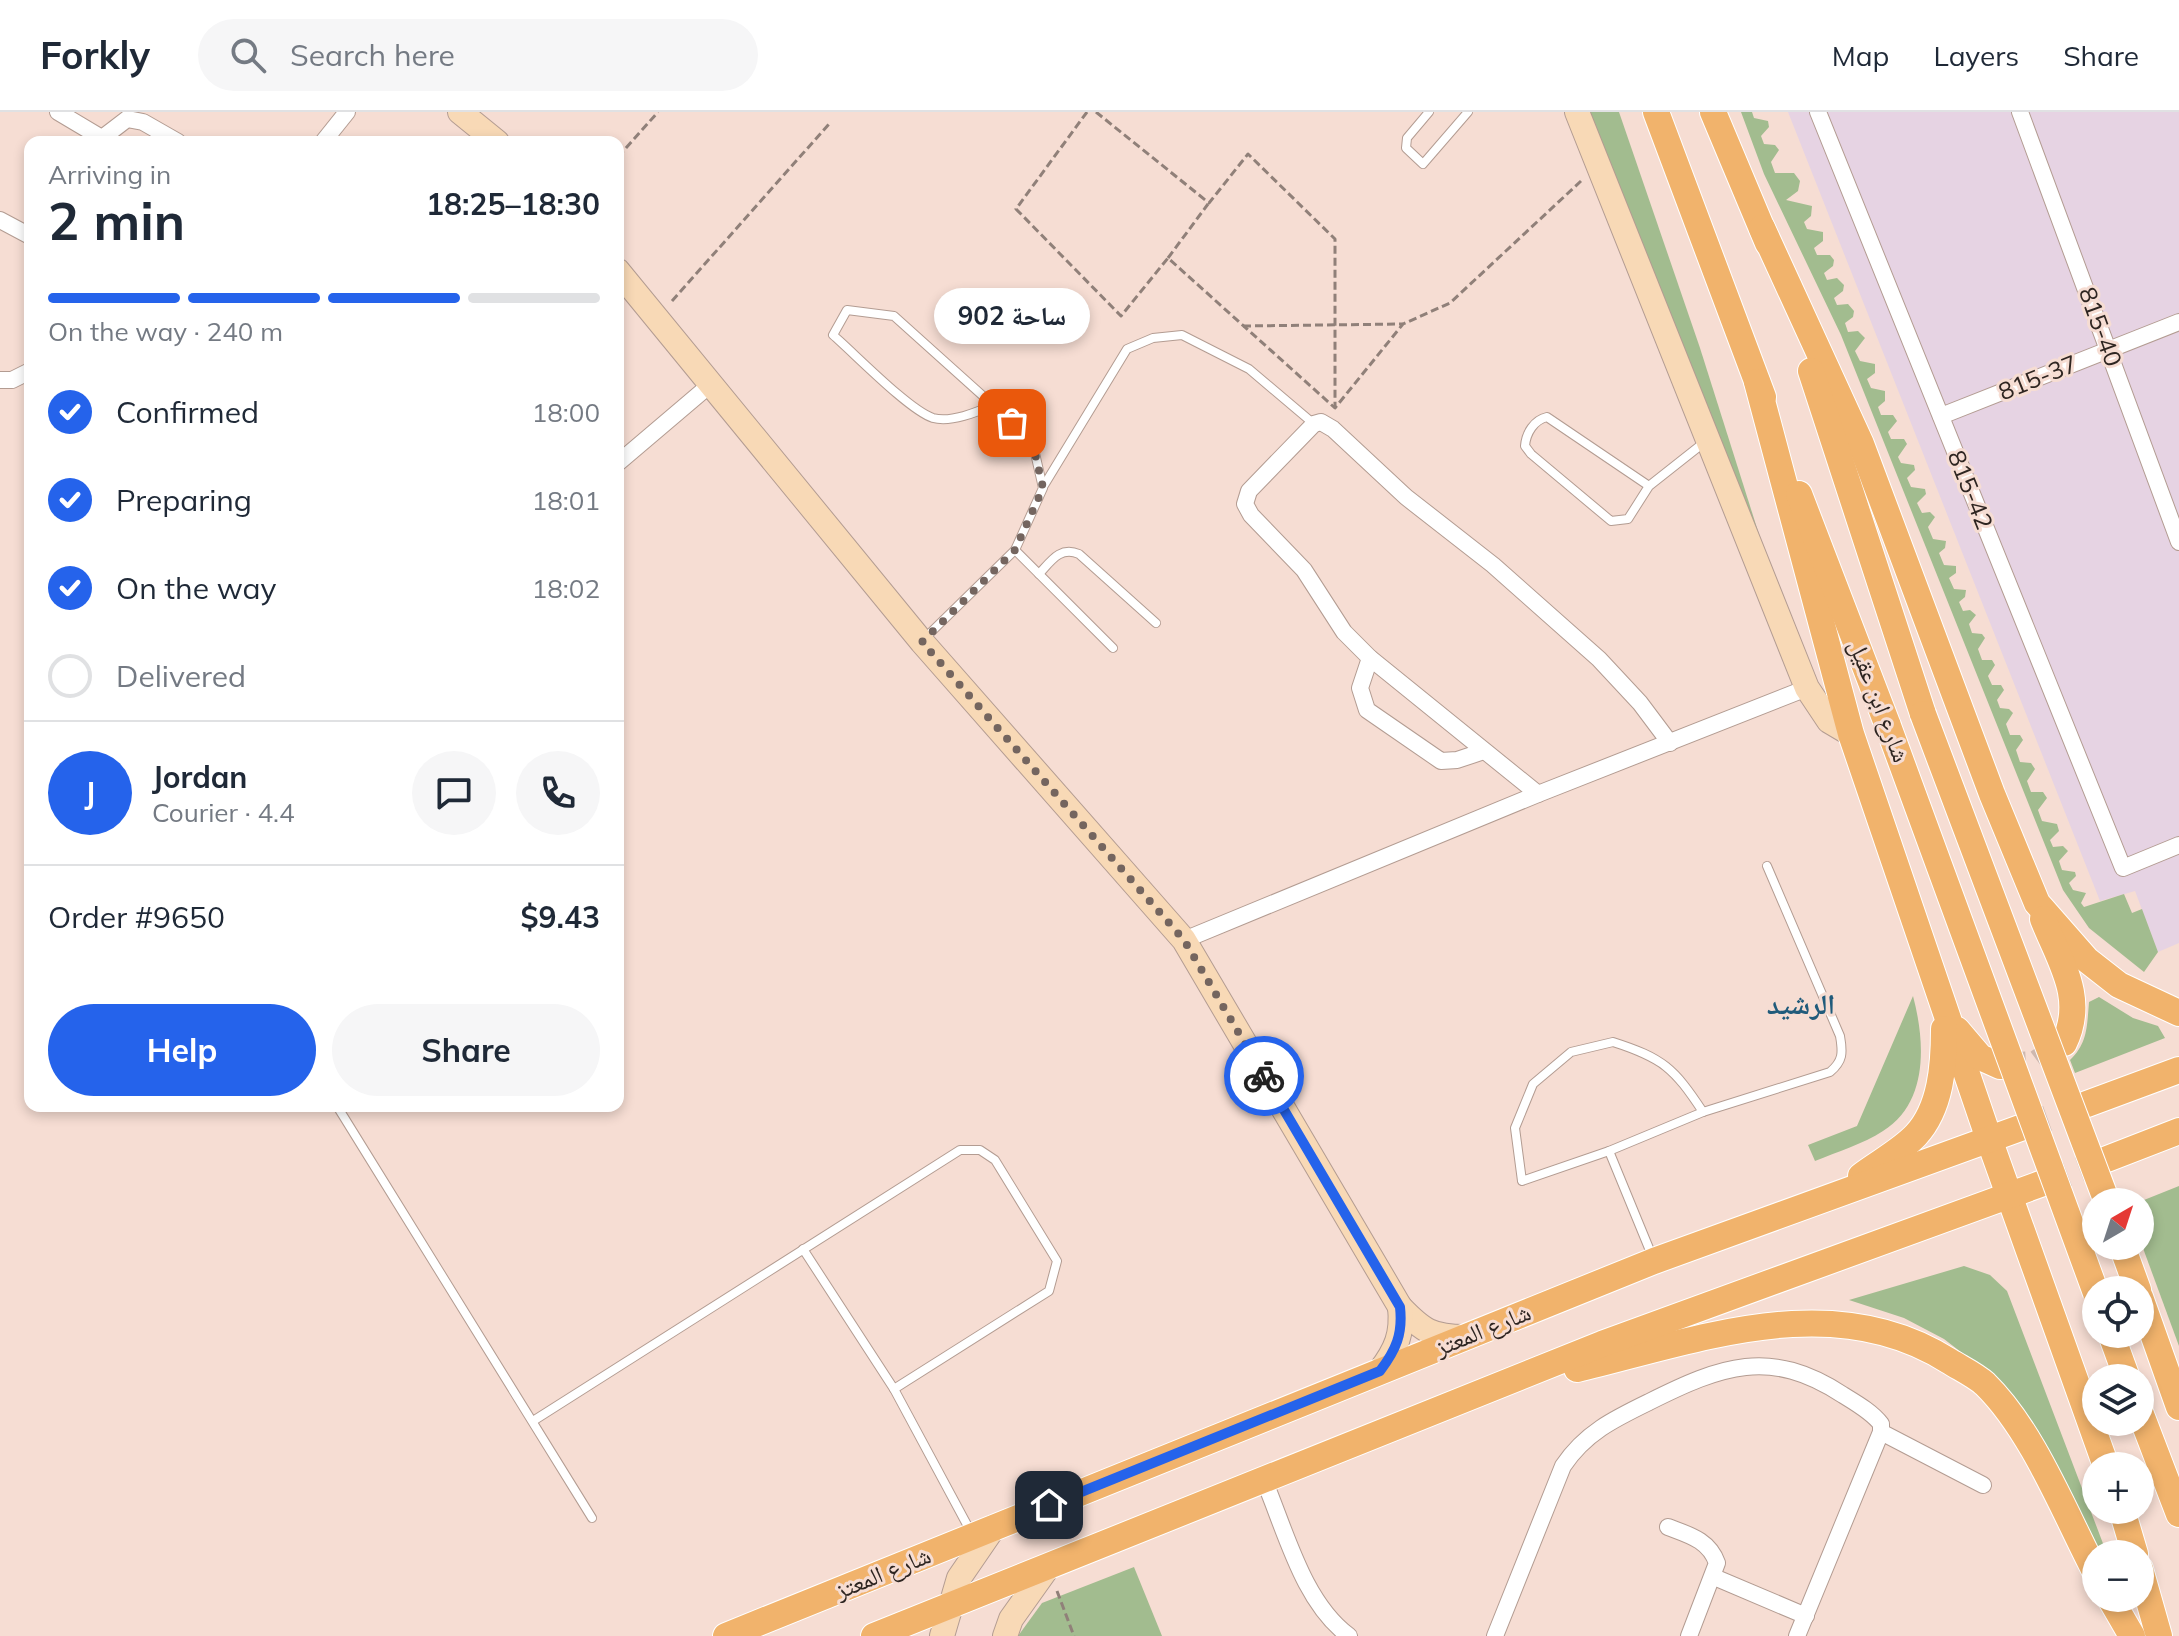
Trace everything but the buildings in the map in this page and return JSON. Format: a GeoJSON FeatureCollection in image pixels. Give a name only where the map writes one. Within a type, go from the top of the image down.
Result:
{"type":"FeatureCollection","features":[{"type":"Feature","properties":{"kind":"main road","name":"شارع ابن عقيل"},"geometry":{"type":"LineString","coordinates":[[1656,112],[1888,726],[2090,1276]]}},
{"type":"Feature","properties":{"kind":"main road","name":"شارع ابن عقيل"},"geometry":{"type":"LineString","coordinates":[[1713,112],[1762,228],[1923,714],[2102,1188]]}},
{"type":"Feature","properties":{"kind":"main road"},"geometry":{"type":"LineString","coordinates":[[1762,228],[1861,444],[1986,779],[2074,996],[2074,1022],[2064,1043]]}},
{"type":"Feature","properties":{"kind":"main road"},"geometry":{"type":"LineString","coordinates":[[1757,382],[1851,734],[1989,1139],[2101,1452]]}},
{"type":"Feature","properties":{"kind":"main road"},"geometry":{"type":"LineString","coordinates":[[2037,903],[2087,960],[2119,985],[2179,1013]]}},
{"type":"Feature","properties":{"kind":"main road"},"geometry":{"type":"LineString","coordinates":[[1945,1010],[1980,1057],[2000,1066]]}},
{"type":"Feature","properties":{"kind":"main road"},"geometry":{"type":"LineString","coordinates":[[1834,1195],[1916,1135],[1930,1113],[1944,1069],[1945,1010]]}},
{"type":"Feature","properties":{"kind":"main road"},"geometry":{"type":"LineString","coordinates":[[2087,1104],[2179,1070]]}},
{"type":"Feature","properties":{"kind":"main road","name":"شارع المعتز"},"geometry":{"type":"LineString","coordinates":[[726,1636],[1654,1261],[2023,1127]]}},
{"type":"Feature","properties":{"kind":"main road"},"geometry":{"type":"LineString","coordinates":[[2107,1159],[2179,1131]]}},
{"type":"Feature","properties":{"kind":"main road"},"geometry":{"type":"LineString","coordinates":[[882,1633],[1602,1344],[2043,1183]]}},
{"type":"Feature","properties":{"kind":"main road"},"geometry":{"type":"LineString","coordinates":[[1492,1389],[1735,1331],[1795,1321],[1870,1327],[1926,1346],[1984,1384],[2024,1436],[2082,1546]]}},
{"type":"Feature","properties":{"kind":"main road"},"geometry":{"type":"LineString","coordinates":[[2154,1338],[2179,1405]]}},
{"type":"Feature","properties":{"kind":"main road"},"geometry":{"type":"LineString","coordinates":[[2149,1436],[2179,1514]]}},
{"type":"Feature","properties":{"kind":"main road"},"geometry":{"type":"LineString","coordinates":[[2118,1612],[2132,1636]]}},
{"type":"Feature","properties":{"kind":"main road"},"geometry":{"type":"LineString","coordinates":[[2152,1612],[2159,1636]]}},
{"type":"Feature","properties":{"kind":"main road"},"geometry":{"type":"LineString","coordinates":[[882,1633],[920,1636]]}},
{"type":"Feature","properties":{"kind":"street"},"geometry":{"type":"LineString","coordinates":[[58,112],[92,136]]}},
{"type":"Feature","properties":{"kind":"street"},"geometry":{"type":"LineString","coordinates":[[328,136],[347,112]]}},
{"type":"Feature","properties":{"kind":"street"},"geometry":{"type":"LineString","coordinates":[[460,112],[490,136]]}},
{"type":"Feature","properties":{"kind":"street"},"geometry":{"type":"LineString","coordinates":[[1577,112],[1807,688],[1829,721],[1851,734]]}},
{"type":"Feature","properties":{"kind":"street","name":"815-42"},"geometry":{"type":"LineString","coordinates":[[1818,112],[2123,868],[2179,845]]}},
{"type":"Feature","properties":{"kind":"street","name":"815-40"},"geometry":{"type":"LineString","coordinates":[[2020,112],[2179,542]]}},
{"type":"Feature","properties":{"kind":"street"},"geometry":{"type":"LineString","coordinates":[[104,136],[127,119],[143,122],[168,136]]}},
{"type":"Feature","properties":{"kind":"street"},"geometry":{"type":"LineString","coordinates":[[0,220],[24,233]]}},
{"type":"Feature","properties":{"kind":"street"},"geometry":{"type":"LineString","coordinates":[[624,280],[922,642],[1184,940],[1400,1307],[1418,1325],[1439,1337],[1465,1337]]}},
{"type":"Feature","properties":{"kind":"street","name":"815-37"},"geometry":{"type":"LineString","coordinates":[[1941,416],[2179,322]]}},
{"type":"Feature","properties":{"kind":"street"},"geometry":{"type":"LineString","coordinates":[[0,380],[12,380],[24,374]]}},
{"type":"Feature","properties":{"kind":"street"},"geometry":{"type":"LineString","coordinates":[[624,458],[711,384]]}},
{"type":"Feature","properties":{"kind":"street"},"geometry":{"type":"LineString","coordinates":[[1538,794],[1370,658],[1344,632],[1304,570],[1251,515],[1245,504],[1249,491],[1314,424],[1321,422],[1333,429],[1406,497],[1493,565],[1599,659],[1640,703],[1670,743]]}},
{"type":"Feature","properties":{"kind":"street"},"geometry":{"type":"LineString","coordinates":[[1370,658],[1360,688],[1367,710],[1441,761],[1457,760],[1484,751]]}},
{"type":"Feature","properties":{"kind":"street"},"geometry":{"type":"LineString","coordinates":[[1184,940],[1538,794],[1807,688]]}},
{"type":"Feature","properties":{"kind":"street"},"geometry":{"type":"LineString","coordinates":[[1380,1371],[1395,1351],[1402,1324],[1400,1307]]}},
{"type":"Feature","properties":{"kind":"street"},"geometry":{"type":"LineString","coordinates":[[1495,1636],[1563,1466],[1577,1445],[1601,1426],[1687,1383],[1716,1371],[1748,1365],[1795,1369],[1831,1387],[1876,1418],[1881,1432],[1797,1636]]}},
{"type":"Feature","properties":{"kind":"street"},"geometry":{"type":"LineString","coordinates":[[1881,1432],[1983,1485]]}},
{"type":"Feature","properties":{"kind":"street"},"geometry":{"type":"LineString","coordinates":[[1264,1480],[1314,1597],[1333,1624],[1349,1636]]}},
{"type":"Feature","properties":{"kind":"street"},"geometry":{"type":"LineString","coordinates":[[1668,1527],[1703,1541],[1713,1551],[1717,1563],[1689,1636]]}},
{"type":"Feature","properties":{"kind":"street"},"geometry":{"type":"LineString","coordinates":[[942,1636],[959,1578],[983,1532]]}},
{"type":"Feature","properties":{"kind":"street"},"geometry":{"type":"LineString","coordinates":[[1005,1636],[1011,1619],[1048,1567]]}},
{"type":"Feature","properties":{"kind":"street"},"geometry":{"type":"LineString","coordinates":[[1714,1577],[1806,1616]]}},
{"type":"Feature","properties":{"kind":"lane"},"geometry":{"type":"LineString","coordinates":[[1429,112],[1407,138],[1406,148],[1423,164],[1468,112]]}},
{"type":"Feature","properties":{"kind":"lane"},"geometry":{"type":"LineString","coordinates":[[993,405],[969,415],[934,418],[912,404],[833,335],[836,324],[847,310],[894,316],[1032,440],[1043,488]]}},
{"type":"Feature","properties":{"kind":"lane"},"geometry":{"type":"LineString","coordinates":[[922,642],[1015,550],[1043,488],[1127,349],[1153,338],[1182,335],[1249,369],[1314,424]]}},
{"type":"Feature","properties":{"kind":"lane"},"geometry":{"type":"LineString","coordinates":[[1649,486],[1547,417],[1540,419],[1526,435],[1525,446],[1531,454],[1611,521],[1628,519],[1649,486],[1706,441]]}},
{"type":"Feature","properties":{"kind":"lane"},"geometry":{"type":"LineString","coordinates":[[1015,550],[1113,648]]}},
{"type":"Feature","properties":{"kind":"lane"},"geometry":{"type":"LineString","coordinates":[[1039,574],[1059,553],[1070,551],[1079,554],[1156,623]]}},
{"type":"Feature","properties":{"kind":"lane"},"geometry":{"type":"LineString","coordinates":[[1703,1112],[1677,1073],[1646,1053],[1613,1042],[1571,1052],[1533,1084],[1515,1128],[1522,1181],[1609,1151],[1703,1112],[1830,1072],[1839,1064],[1843,1053],[1840,1036],[1767,866]]}},
{"type":"Feature","properties":{"kind":"lane"},"geometry":{"type":"LineString","coordinates":[[341,1112],[592,1518]]}},
{"type":"Feature","properties":{"kind":"lane"},"geometry":{"type":"LineString","coordinates":[[533,1421],[960,1150],[980,1150],[995,1160],[1057,1261],[1049,1291],[894,1389]]}},
{"type":"Feature","properties":{"kind":"lane"},"geometry":{"type":"LineString","coordinates":[[1609,1151],[1654,1261]]}},
{"type":"Feature","properties":{"kind":"lane"},"geometry":{"type":"LineString","coordinates":[[803,1249],[983,1532]]}},
{"type":"Feature","properties":{"kind":"path"},"geometry":{"type":"LineString","coordinates":[[624,150],[658,112]]}},
{"type":"Feature","properties":{"kind":"path"},"geometry":{"type":"LineString","coordinates":[[1087,112],[1016,209],[1121,316],[1248,154],[1335,239],[1335,408]]}},
{"type":"Feature","properties":{"kind":"path"},"geometry":{"type":"LineString","coordinates":[[1096,112],[1209,203]]}},
{"type":"Feature","properties":{"kind":"path"},"geometry":{"type":"LineString","coordinates":[[657,318],[829,124]]}},
{"type":"Feature","properties":{"kind":"path"},"geometry":{"type":"LineString","coordinates":[[1243,326],[1403,324],[1450,303],[1572,188],[1599,168]]}},
{"type":"Feature","properties":{"kind":"path"},"geometry":{"type":"LineString","coordinates":[[1168,258],[1335,408]]}},
{"type":"Feature","properties":{"kind":"path"},"geometry":{"type":"LineString","coordinates":[[1335,408],[1403,324]]}},
{"type":"Feature","properties":{"kind":"path"},"geometry":{"type":"LineString","coordinates":[[1048,1567],[1074,1636]]}},
{"type":"Feature","properties":{"kind":"shaded area"},"geometry":{"type":"Polygon","coordinates":[[[1788,112],[2179,112],[2179,943],[2158,952],[2135,891],[2100,901],[1788,112]]]}},
{"type":"Feature","properties":{"kind":"green space"},"geometry":{"type":"Polygon","coordinates":[[[1587,112],[1619,112],[1700,348],[1769,566],[1587,112]]]}},
{"type":"Feature","properties":{"kind":"green space"},"geometry":{"type":"Polygon","coordinates":[[[1741,112],[1752,112],[1754,118],[1768,121],[1769,127],[1761,136],[1764,144],[1775,145],[1779,150],[1771,162],[1775,173],[1794,173],[1800,181],[1798,191],[1786,200],[1812,206],[1811,216],[1804,222],[1807,229],[1823,232],[1823,241],[1814,248],[1817,255],[1830,255],[1834,260],[1833,266],[1824,273],[1827,280],[1837,278],[1844,285],[1843,291],[1834,298],[1837,305],[1848,304],[1854,311],[1853,317],[1845,323],[1848,332],[1858,331],[1865,338],[1855,351],[1860,361],[1875,364],[1875,373],[1867,379],[1871,388],[1885,391],[1885,401],[1878,407],[1881,415],[1893,415],[1897,421],[1888,432],[1891,439],[1904,439],[1907,444],[1898,457],[1901,463],[1914,465],[1915,470],[1907,478],[1911,487],[1925,489],[1926,494],[1917,503],[1922,513],[1930,512],[1935,517],[1928,527],[1933,539],[1946,541],[1945,548],[1939,553],[1944,565],[1956,566],[1956,573],[1949,578],[1954,589],[1966,590],[1965,597],[1959,602],[1963,611],[1970,610],[1976,615],[1969,624],[1972,633],[1982,634],[1985,638],[1978,649],[1982,660],[1992,660],[1995,665],[1988,676],[1992,685],[2001,685],[2004,690],[1997,700],[2000,708],[2013,713],[2006,724],[2010,735],[2020,735],[2023,740],[2016,750],[2020,762],[2031,763],[2035,769],[2027,781],[2031,792],[2043,792],[2047,798],[2038,810],[2042,821],[2057,824],[2059,831],[2050,840],[2053,847],[2063,846],[2068,851],[2059,861],[2062,870],[2075,872],[2076,876],[2069,883],[2073,890],[2086,893],[2081,903],[2084,907],[2124,894],[2132,913],[2142,909],[2158,952],[2144,972],[2089,928],[2063,890],[1841,335],[1764,174],[1741,112]]]}},
{"type":"Feature","properties":{"kind":"green space"},"geometry":{"type":"Polygon","coordinates":[[[1913,996],[1921,1051],[1920,1070],[1909,1104],[1898,1119],[1883,1131],[1815,1161],[1808,1145],[1857,1126],[1913,996]]]}},
{"type":"Feature","properties":{"kind":"green space"},"geometry":{"type":"Polygon","coordinates":[[[2099,997],[2133,1018],[2158,1026],[2165,1038],[2075,1073],[2070,1060],[2083,1040],[2089,1002],[2099,997]]]}},
{"type":"Feature","properties":{"kind":"green space"},"geometry":{"type":"Polygon","coordinates":[[[2179,1186],[2179,1346],[2147,1260],[2154,1260],[2154,1196],[2179,1186]]]}},
{"type":"Feature","properties":{"kind":"green space"},"geometry":{"type":"Polygon","coordinates":[[[1964,1266],[1990,1275],[2007,1291],[2082,1488],[2082,1524],[2096,1524],[2102,1540],[2091,1540],[1996,1379],[1944,1339],[1904,1318],[1849,1300],[1964,1266]]]}},
{"type":"Feature","properties":{"kind":"green space"},"geometry":{"type":"Polygon","coordinates":[[[1134,1567],[1162,1636],[1018,1636],[1042,1603],[1134,1567]]]}},
{"type":"Feature","properties":{"kind":"tunnel"},"geometry":{"type":"LineString","coordinates":[[2000,1066],[2036,1064],[2064,1043]]}},
{"type":"Feature","properties":{"kind":"tunnel"},"geometry":{"type":"LineString","coordinates":[[2023,1127],[2087,1104]]}},
{"type":"Feature","properties":{"kind":"tunnel"},"geometry":{"type":"LineString","coordinates":[[2043,1183],[2107,1159]]}},
{"type":"Feature","properties":{"kind":"way so far"},"geometry":{"type":"LineString","coordinates":[[1012,423],[1032,440],[1043,488],[1015,550],[922,642],[1184,940],[1264,1076]]}},
{"type":"Feature","properties":{"kind":"place","name":"ساحة 902"},"geometry":{"type":"Point","coordinates":[1012,423]}},
{"type":"Feature","properties":{"kind":"district","name":"الرشيد"},"geometry":{"type":"Point","coordinates":[1801,1004]}},
{"type":"Feature","properties":{"kind":"route"},"geometry":{"type":"LineString","coordinates":[[1049,1505],[1380,1371],[1395,1351],[1402,1324],[1400,1307],[1264,1076]]}}]}
